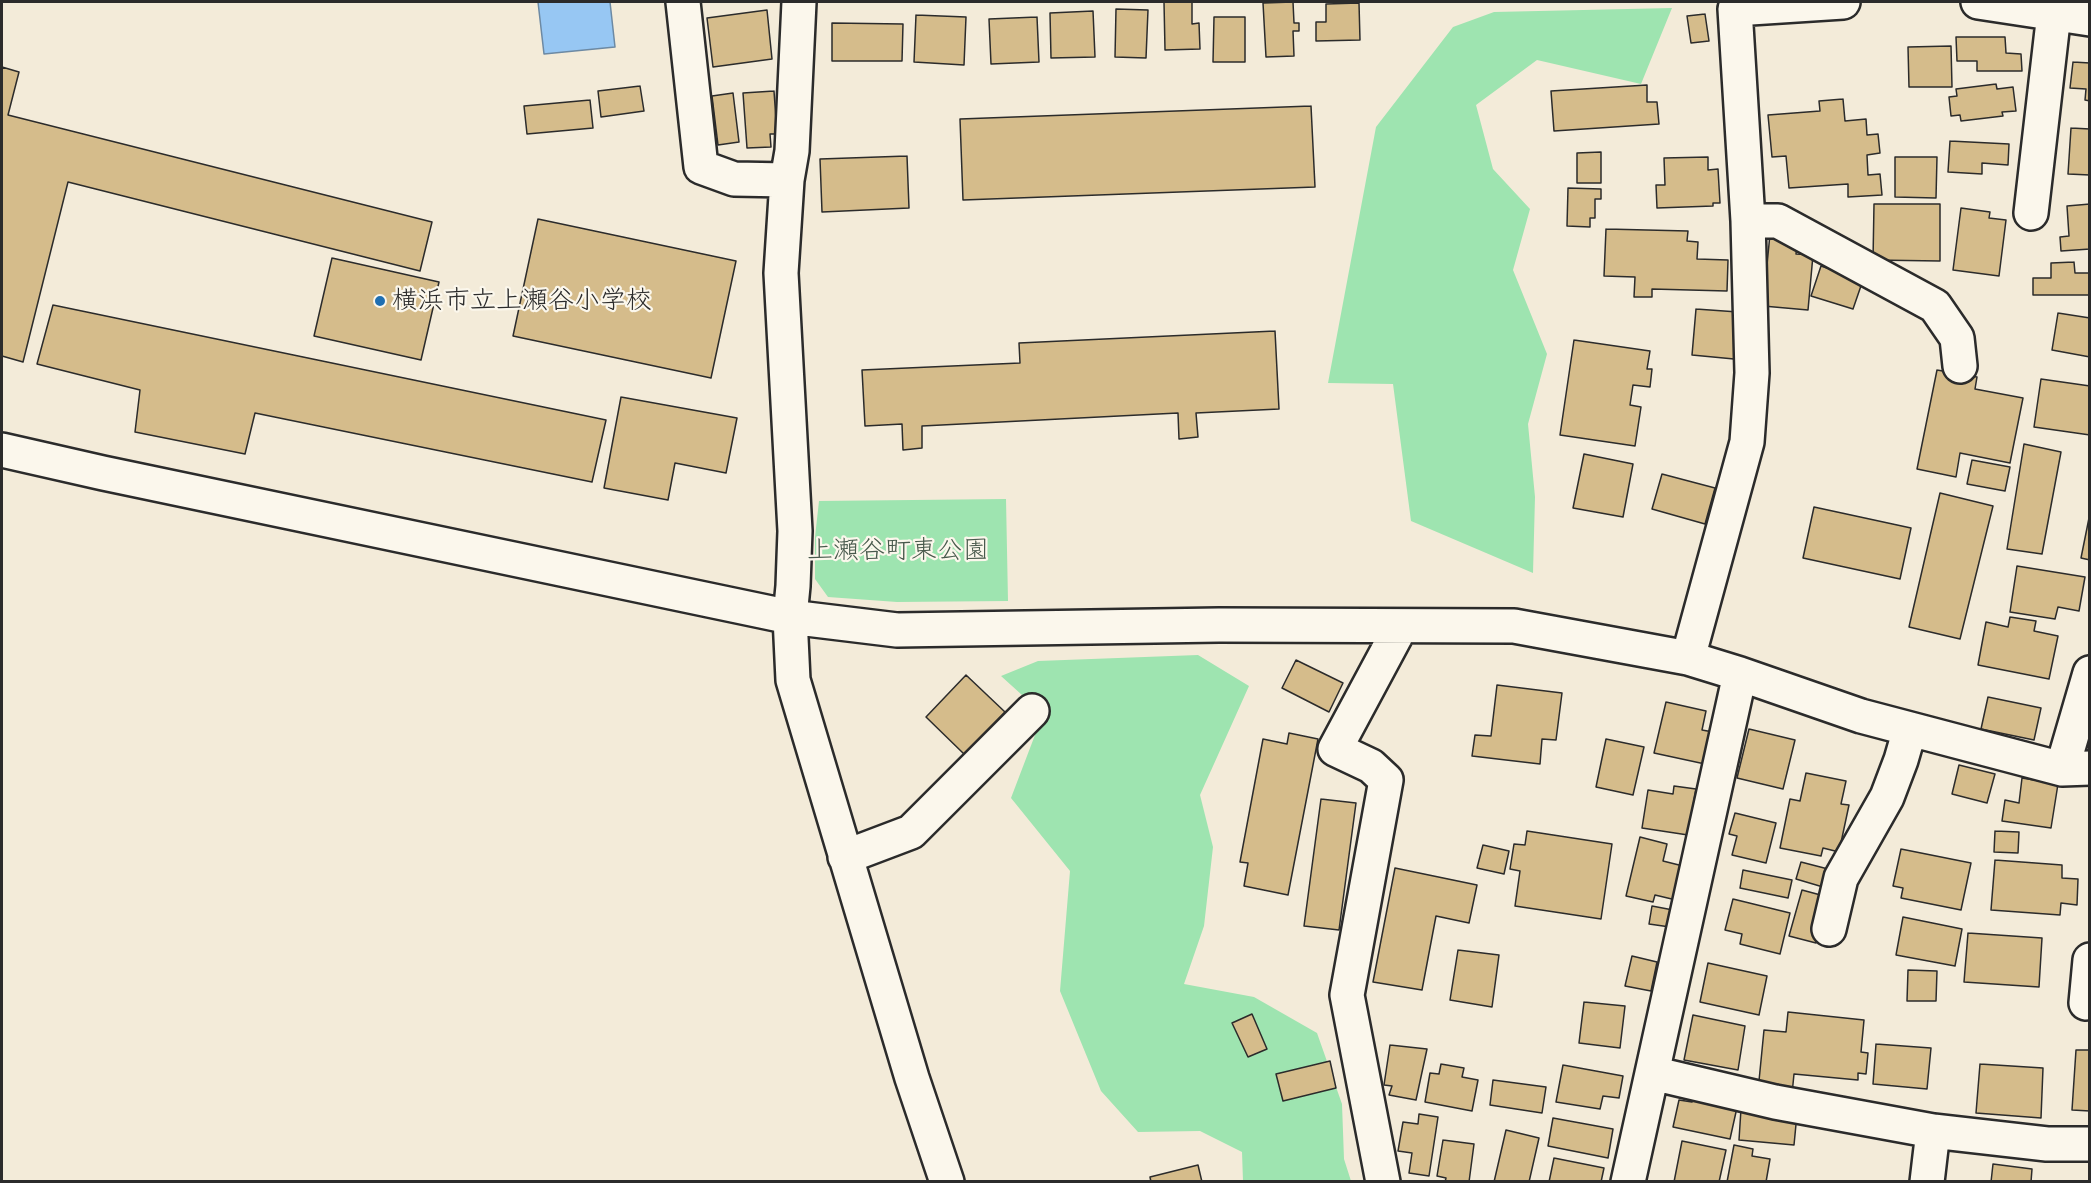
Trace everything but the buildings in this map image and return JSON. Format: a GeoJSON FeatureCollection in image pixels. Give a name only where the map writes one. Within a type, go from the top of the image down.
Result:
{"type":"FeatureCollection","features":[{"type":"Feature","properties":{"kind":"street"},"geometry":{"type":"LineString","coordinates":[[683,2],[701,167],[734,179],[787,180]]}},
{"type":"Feature","properties":{"kind":"street"},"geometry":{"type":"LineString","coordinates":[[799,2],[792,151],[787,180],[781,273],[795,531],[794,586],[790,617],[793,680],[912,1077],[947,1182]]}},
{"type":"Feature","properties":{"kind":"street"},"geometry":{"type":"LineString","coordinates":[[1688,658],[1747,442],[1752,373],[1748,221],[1735,9],[1843,2]]}},
{"type":"Feature","properties":{"kind":"street"},"geometry":{"type":"LineString","coordinates":[[1978,2],[2090,19]]}},
{"type":"Feature","properties":{"kind":"street"},"geometry":{"type":"LineString","coordinates":[[2031,213],[2054,14]]}},
{"type":"Feature","properties":{"kind":"street"},"geometry":{"type":"LineString","coordinates":[[1748,221],[1778,221],[1935,306],[1957,338],[1960,366]]}},
{"type":"Feature","properties":{"kind":"street"},"geometry":{"type":"LineString","coordinates":[[2,450],[790,617],[897,630],[1219,626],[1514,626],[1688,658],[1861,716],[2076,768],[2090,673]]}},
{"type":"Feature","properties":{"kind":"street"},"geometry":{"type":"LineString","coordinates":[[1383,1182],[1347,995],[1386,780],[1371,766],[1335,749],[1401,626]]}},
{"type":"Feature","properties":{"kind":"street"},"geometry":{"type":"LineString","coordinates":[[1628,1182],[1740,674]]}},
{"type":"Feature","properties":{"kind":"street"},"geometry":{"type":"LineString","coordinates":[[845,857],[911,832],[1032,711]]}},
{"type":"Feature","properties":{"kind":"street"},"geometry":{"type":"LineString","coordinates":[[1829,930],[1841,878],[1887,797],[1910,729]]}},
{"type":"Feature","properties":{"kind":"street"},"geometry":{"type":"LineString","coordinates":[[2086,1004],[2090,960]]}},
{"type":"Feature","properties":{"kind":"street"},"geometry":{"type":"LineString","coordinates":[[1652,1073],[1775,1102],[1933,1131],[2047,1144],[2090,1144]]}},
{"type":"Feature","properties":{"kind":"street"},"geometry":{"type":"LineString","coordinates":[[1927,1182],[1933,1131]]}},
{"type":"Feature","properties":{"kind":"green space"},"geometry":{"type":"Polygon","coordinates":[[[1672,8],[1641,84],[1537,60],[1476,105],[1493,169],[1530,209],[1513,270],[1547,354],[1528,424],[1535,497],[1533,573],[1411,521],[1393,384],[1328,383],[1376,127],[1453,27],[1494,12],[1672,8]]]}},
{"type":"Feature","properties":{"kind":"green space","name":"上瀬谷町東公園"},"geometry":{"type":"Polygon","coordinates":[[[1006,499],[1008,601],[897,602],[828,597],[815,579],[815,537],[819,501],[1006,499]]]}},
{"type":"Feature","properties":{"kind":"green space"},"geometry":{"type":"Polygon","coordinates":[[[1198,655],[1249,686],[1200,795],[1213,847],[1204,926],[1184,984],[1254,997],[1317,1033],[1342,1104],[1344,1159],[1351,1181],[1243,1181],[1242,1152],[1200,1131],[1138,1132],[1101,1091],[1060,991],[1070,871],[1011,798],[1043,714],[1001,676],[1038,661],[1198,655]]]}},
{"type":"Feature","properties":{"kind":"water"},"geometry":{"type":"Polygon","coordinates":[[[538,2],[610,2],[615,47],[544,54],[538,2]]]}},
{"type":"Feature","properties":{"kind":"place","name":"横浜市立上瀬谷小学校"},"geometry":{"type":"Point","coordinates":[380,301]}}]}
